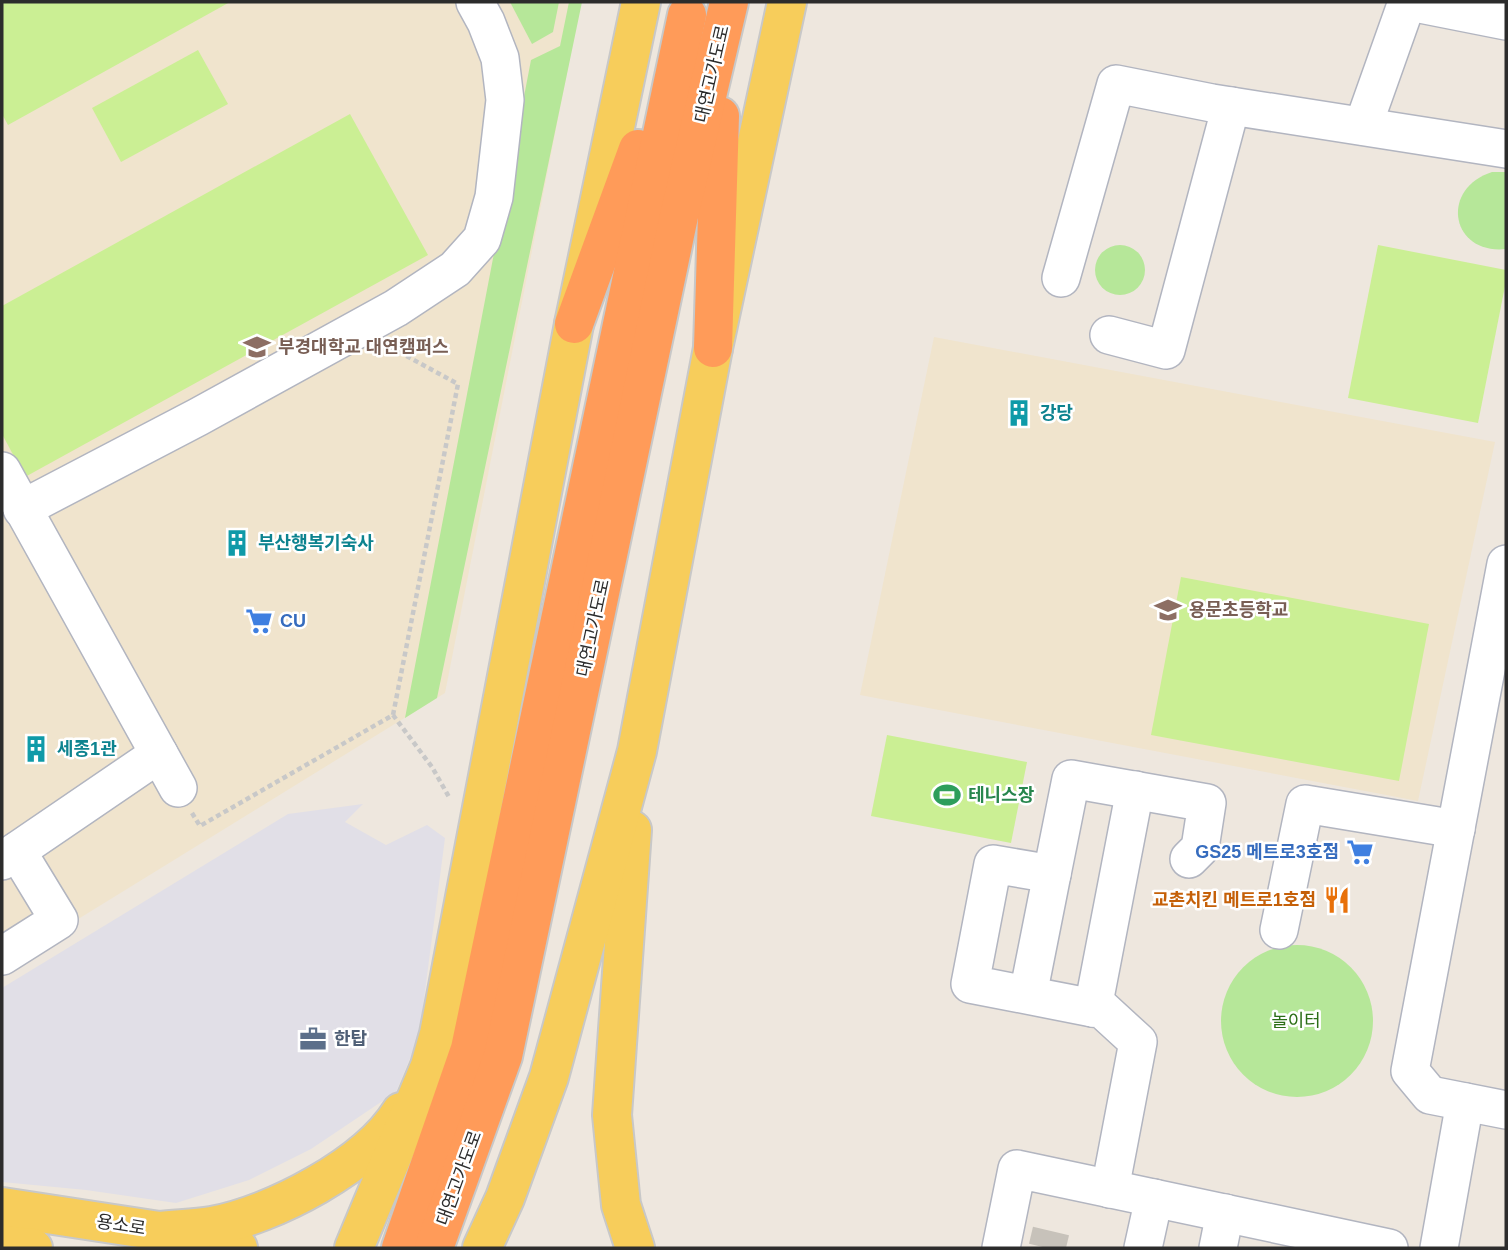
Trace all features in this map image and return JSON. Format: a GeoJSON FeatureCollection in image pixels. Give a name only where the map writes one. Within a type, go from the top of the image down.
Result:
{"type":"FeatureCollection","features":[{"type":"Feature","properties":{"kind":"highway"},"geometry":{"type":"LineString","coordinates":[[574,324],[688,8]]}},
{"type":"Feature","properties":{"kind":"highway","name":"대연고가도로"},"geometry":{"type":"LineString","coordinates":[[434,1248],[503,1056],[635,340],[688,8]]}},
{"type":"Feature","properties":{"kind":"highway"},"geometry":{"type":"LineString","coordinates":[[713,348],[726,16]]}},
{"type":"Feature","properties":{"kind":"highway","name":"대연고가도로"},"geometry":{"type":"LineString","coordinates":[[401,1248],[470,1049],[635,340],[679,216],[726,16]]}},
{"type":"Feature","properties":{"kind":"main road"},"geometry":{"type":"LineString","coordinates":[[354,1248],[430,1066],[439,1034],[574,324],[641,2]]}},
{"type":"Feature","properties":{"kind":"main road"},"geometry":{"type":"LineString","coordinates":[[482,1248],[505,1198],[549,1077],[637,751],[713,348],[787,2]]}},
{"type":"Feature","properties":{"kind":"main road"},"geometry":{"type":"LineString","coordinates":[[635,1248],[621,1205],[612,1115],[637,751]]}},
{"type":"Feature","properties":{"kind":"main road"},"geometry":{"type":"LineString","coordinates":[[159,1231],[213,1226],[268,1210],[320,1184],[355,1159],[394,1124],[430,1066]]}},
{"type":"Feature","properties":{"kind":"main road","name":"용소로"},"geometry":{"type":"LineString","coordinates":[[2,1207],[159,1231],[238,1248]]}},
{"type":"Feature","properties":{"kind":"main road"},"geometry":{"type":"LineString","coordinates":[[2,1245],[33,1248]]}},
{"type":"Feature","properties":{"kind":"street"},"geometry":{"type":"LineString","coordinates":[[22,509],[198,417],[396,308],[455,269],[482,239],[494,197],[505,100],[500,58],[475,2]]}},
{"type":"Feature","properties":{"kind":"street"},"geometry":{"type":"LineString","coordinates":[[1363,126],[1409,2],[1506,21]]}},
{"type":"Feature","properties":{"kind":"street"},"geometry":{"type":"LineString","coordinates":[[1061,278],[1116,84],[1231,106],[1506,149]]}},
{"type":"Feature","properties":{"kind":"street"},"geometry":{"type":"LineString","coordinates":[[1109,335],[1166,350],[1231,106]]}},
{"type":"Feature","properties":{"kind":"street"},"geometry":{"type":"LineString","coordinates":[[2,471],[178,788]]}},
{"type":"Feature","properties":{"kind":"street"},"geometry":{"type":"LineString","coordinates":[[1506,564],[1410,1071],[1430,1095],[1506,1111]]}},
{"type":"Feature","properties":{"kind":"street"},"geometry":{"type":"LineString","coordinates":[[2,956],[59,920],[9,856],[159,754]]}},
{"type":"Feature","properties":{"kind":"street"},"geometry":{"type":"LineString","coordinates":[[1028,995],[1071,779],[1207,803],[1199,848],[1189,859]]}},
{"type":"Feature","properties":{"kind":"street"},"geometry":{"type":"LineString","coordinates":[[1093,1007],[1135,790]]}},
{"type":"Feature","properties":{"kind":"street"},"geometry":{"type":"LineString","coordinates":[[1279,930],[1305,804],[1456,829]]}},
{"type":"Feature","properties":{"kind":"street"},"geometry":{"type":"LineString","coordinates":[[1052,874],[993,864],[970,984],[1102,1009],[1138,1042],[1110,1189]]}},
{"type":"Feature","properties":{"kind":"street"},"geometry":{"type":"LineString","coordinates":[[1439,1248],[1465,1102]]}},
{"type":"Feature","properties":{"kind":"street"},"geometry":{"type":"LineString","coordinates":[[1001,1248],[1017,1169],[1154,1198],[1221,1231],[1389,1248]]}},
{"type":"Feature","properties":{"kind":"street"},"geometry":{"type":"LineString","coordinates":[[1143,1248],[1154,1198]]}},
{"type":"Feature","properties":{"kind":"path"},"geometry":{"type":"LineString","coordinates":[[357,329],[458,384],[393,715],[432,767],[450,799]]}},
{"type":"Feature","properties":{"kind":"path"},"geometry":{"type":"LineString","coordinates":[[178,788],[200,826],[393,715]]}},
{"type":"Feature","properties":{"kind":"shaded area","name":"부경대학교 대연캠퍼스"},"geometry":{"type":"Polygon","coordinates":[[[2,2],[581,2],[445,693],[2,966],[2,2]]]}},
{"type":"Feature","properties":{"kind":"shaded area","name":"용문초등학교"},"geometry":{"type":"Polygon","coordinates":[[[934,337],[1495,442],[1418,801],[860,695],[934,337]]]}},
{"type":"Feature","properties":{"kind":"shaded area","name":"한탑"},"geometry":{"type":"Polygon","coordinates":[[[363,804],[345,822],[386,845],[427,825],[445,838],[419,1037],[396,1092],[311,1149],[249,1180],[176,1203],[86,1190],[2,1182],[2,988],[288,814],[363,804]]]}},
{"type":"Feature","properties":{"kind":"green space"},"geometry":{"type":"Polygon","coordinates":[[[2,2],[230,2],[8,125],[2,114],[2,2]]]}},
{"type":"Feature","properties":{"kind":"green space"},"geometry":{"type":"Polygon","coordinates":[[[510,2],[559,2],[553,32],[532,44],[510,2]]]}},
{"type":"Feature","properties":{"kind":"green space"},"geometry":{"type":"Polygon","coordinates":[[[569,2],[582,2],[437,698],[405,718],[531,60],[560,46],[569,2]]]}},
{"type":"Feature","properties":{"kind":"green space"},"geometry":{"type":"Polygon","coordinates":[[[198,50],[228,104],[121,162],[92,108],[198,50]]]}},
{"type":"Feature","properties":{"kind":"green space"},"geometry":{"type":"Polygon","coordinates":[[[350,114],[428,255],[25,477],[2,434],[2,306],[350,114]]]}},
{"type":"Feature","properties":{"kind":"green space"},"geometry":{"type":"Polygon","coordinates":[[[1492,172],[1506,172],[1506,249],[1487,248],[1473,242],[1463,232],[1458,219],[1464,192],[1475,180],[1492,172]]]}},
{"type":"Feature","properties":{"kind":"green space"},"geometry":{"type":"Polygon","coordinates":[[[1120,245],[1137,253],[1145,270],[1137,287],[1120,295],[1103,287],[1095,270],[1103,253],[1120,245]]]}},
{"type":"Feature","properties":{"kind":"green space"},"geometry":{"type":"Polygon","coordinates":[[[1378,245],[1506,270],[1478,423],[1348,398],[1378,245]]]}},
{"type":"Feature","properties":{"kind":"green space"},"geometry":{"type":"Polygon","coordinates":[[[1181,577],[1429,624],[1399,781],[1151,735],[1181,577]]]}},
{"type":"Feature","properties":{"kind":"green space","name":"테니스장"},"geometry":{"type":"Polygon","coordinates":[[[887,735],[1027,762],[1011,843],[871,816],[887,735]]]}},
{"type":"Feature","properties":{"kind":"green space","name":"놀이터"},"geometry":{"type":"Polygon","coordinates":[[[1297,945],[1326,950],[1351,967],[1368,992],[1373,1021],[1368,1050],[1351,1075],[1326,1092],[1297,1097],[1268,1092],[1243,1075],[1226,1050],[1221,1021],[1226,992],[1243,967],[1268,950],[1297,945]]]}},
{"type":"Feature","properties":{"kind":"tunnel"},"geometry":{"type":"LineString","coordinates":[[1047,1248],[1051,1231]]}},
{"type":"Feature","properties":{"kind":"place","name":"부경대학교 대연캠퍼스"},"geometry":{"type":"Point","coordinates":[257,347]}},
{"type":"Feature","properties":{"kind":"place","name":"강당"},"geometry":{"type":"Point","coordinates":[1019,413]}},
{"type":"Feature","properties":{"kind":"place","name":"부산행복기숙사"},"geometry":{"type":"Point","coordinates":[237,543]}},
{"type":"Feature","properties":{"kind":"place","name":"용문초등학교"},"geometry":{"type":"Point","coordinates":[1168,610]}},
{"type":"Feature","properties":{"kind":"place","name":"CU"},"geometry":{"type":"Point","coordinates":[259,621]}},
{"type":"Feature","properties":{"kind":"place","name":"세종1관"},"geometry":{"type":"Point","coordinates":[36,749]}},
{"type":"Feature","properties":{"kind":"place","name":"테니스장"},"geometry":{"type":"Point","coordinates":[947,795]}},
{"type":"Feature","properties":{"kind":"place","name":"GS25 메트로3호점"},"geometry":{"type":"Point","coordinates":[1360,852]}},
{"type":"Feature","properties":{"kind":"place","name":"교촌치킨 메트로1호점"},"geometry":{"type":"Point","coordinates":[1337,900]}},
{"type":"Feature","properties":{"kind":"place","name":"한탑"},"geometry":{"type":"Point","coordinates":[313,1039]}}]}
